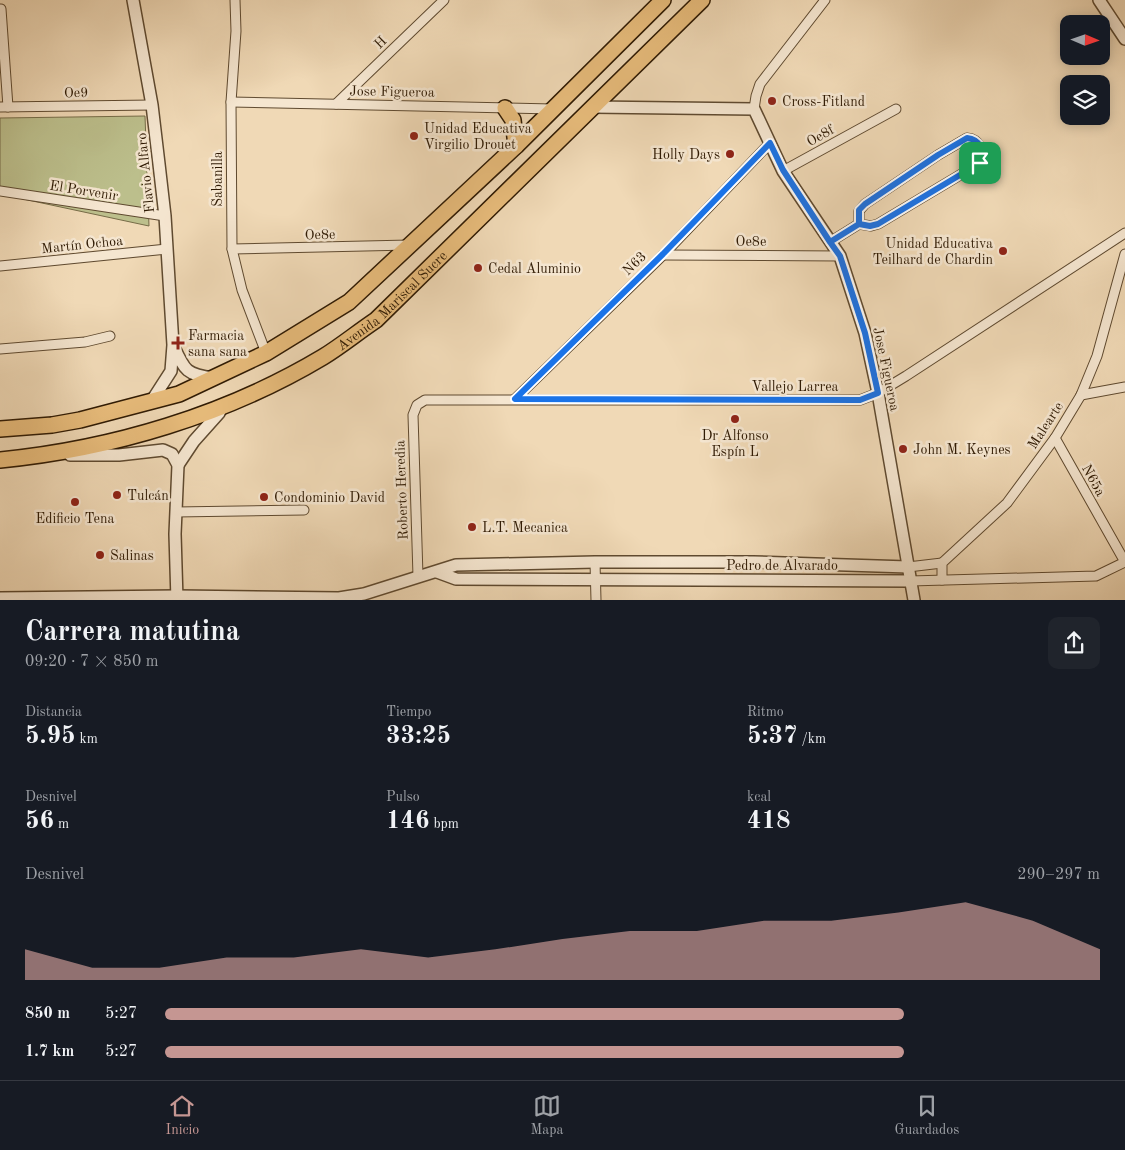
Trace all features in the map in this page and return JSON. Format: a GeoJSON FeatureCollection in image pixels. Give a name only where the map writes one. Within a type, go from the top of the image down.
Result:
{"type":"FeatureCollection","features":[{"type":"Feature","properties":{"kind":"main road","name":"Avenida Mariscal Sucre"},"geometry":{"type":"LineString","coordinates":[[0,429],[52,425],[80,420],[178,394],[266,353],[349,302],[516,146],[663,0]]}},
{"type":"Feature","properties":{"kind":"main road","name":"Avenida Mariscal Sucre"},"geometry":{"type":"LineString","coordinates":[[0,460],[46,455],[170,426],[266,388],[324,356],[376,320],[702,0]]}},
{"type":"Feature","properties":{"kind":"main road"},"geometry":{"type":"LineString","coordinates":[[647,16],[665,36]]}},
{"type":"Feature","properties":{"kind":"main road"},"geometry":{"type":"LineString","coordinates":[[610,53],[629,70]]}},
{"type":"Feature","properties":{"kind":"main road"},"geometry":{"type":"LineString","coordinates":[[505,108],[513,120],[516,146]]}},
{"type":"Feature","properties":{"kind":"street","name":"Flavio Alfaro"},"geometry":{"type":"LineString","coordinates":[[133,0],[152,105],[165,216],[173,345],[171,372],[152,402]]}},
{"type":"Feature","properties":{"kind":"street","name":"Sabanilla"},"geometry":{"type":"LineString","coordinates":[[235,0],[236,31],[231,102],[232,249],[242,290],[266,353]]}},
{"type":"Feature","properties":{"kind":"street","name":"H"},"geometry":{"type":"LineString","coordinates":[[336,104],[444,0]]}},
{"type":"Feature","properties":{"kind":"street"},"geometry":{"type":"LineString","coordinates":[[592,107],[754,109],[760,84],[826,0]]}},
{"type":"Feature","properties":{"kind":"street"},"geometry":{"type":"LineString","coordinates":[[1099,0],[1125,39]]}},
{"type":"Feature","properties":{"kind":"street"},"geometry":{"type":"LineString","coordinates":[[1,9],[4,107]]}},
{"type":"Feature","properties":{"kind":"street","name":"Jose Figueroa"},"geometry":{"type":"LineString","coordinates":[[231,102],[554,109]]}},
{"type":"Feature","properties":{"kind":"street","name":"Oe9"},"geometry":{"type":"LineString","coordinates":[[4,107],[152,105]]}},
{"type":"Feature","properties":{"kind":"street","name":"Jose Figueroa"},"geometry":{"type":"LineString","coordinates":[[754,109],[783,170],[840,256],[865,333],[878,393],[914,600]]}},
{"type":"Feature","properties":{"kind":"street","name":"Oe8f"},"geometry":{"type":"LineString","coordinates":[[783,170],[896,109]]}},
{"type":"Feature","properties":{"kind":"street"},"geometry":{"type":"LineString","coordinates":[[830,242],[859,224],[870,226],[878,224],[980,163],[983,155],[980,146],[972,139],[967,138],[938,155],[865,204],[859,210],[859,224]]}},
{"type":"Feature","properties":{"kind":"street","name":"N63"},"geometry":{"type":"LineString","coordinates":[[515,399],[663,254],[770,143]]}},
{"type":"Feature","properties":{"kind":"street","name":"El Porvenir"},"geometry":{"type":"LineString","coordinates":[[0,191],[165,216]]}},
{"type":"Feature","properties":{"kind":"street","name":"Vallejo Larrea"},"geometry":{"type":"LineString","coordinates":[[417,405],[425,400],[860,400],[878,393],[1125,233]]}},
{"type":"Feature","properties":{"kind":"street","name":"Oe8e"},"geometry":{"type":"LineString","coordinates":[[232,249],[410,246]]}},
{"type":"Feature","properties":{"kind":"street","name":"Martín Ochoa"},"geometry":{"type":"LineString","coordinates":[[0,266],[167,250]]}},
{"type":"Feature","properties":{"kind":"street","name":"Oe8e"},"geometry":{"type":"LineString","coordinates":[[663,254],[840,256]]}},
{"type":"Feature","properties":{"kind":"street","name":"Malearte"},"geometry":{"type":"LineString","coordinates":[[942,563],[1007,503],[1055,438],[1080,395],[1097,356],[1125,254]]}},
{"type":"Feature","properties":{"kind":"street"},"geometry":{"type":"LineString","coordinates":[[0,349],[85,342],[110,336]]}},
{"type":"Feature","properties":{"kind":"street","name":"Flavio Alfaro"},"geometry":{"type":"LineString","coordinates":[[173,345],[186,370],[195,375],[212,378]]}},
{"type":"Feature","properties":{"kind":"street"},"geometry":{"type":"LineString","coordinates":[[1080,395],[1125,387]]}},
{"type":"Feature","properties":{"kind":"street"},"geometry":{"type":"LineString","coordinates":[[178,465],[194,441],[219,414],[223,405]]}},
{"type":"Feature","properties":{"kind":"street","name":"Roberto Heredia"},"geometry":{"type":"LineString","coordinates":[[417,405],[413,415],[418,576]]}},
{"type":"Feature","properties":{"kind":"street","name":"N65a"},"geometry":{"type":"LineString","coordinates":[[1055,438],[1125,562]]}},
{"type":"Feature","properties":{"kind":"street"},"geometry":{"type":"LineString","coordinates":[[46,455],[119,455],[163,450],[172,454],[178,465],[175,534],[177,598]]}},
{"type":"Feature","properties":{"kind":"street"},"geometry":{"type":"LineString","coordinates":[[176,512],[304,510]]}},
{"type":"Feature","properties":{"kind":"street"},"geometry":{"type":"LineString","coordinates":[[595,562],[596,600]]}},
{"type":"Feature","properties":{"kind":"street","name":"Pedro de Alvarado"},"geometry":{"type":"LineString","coordinates":[[0,598],[339,598],[364,594],[456,565],[595,562],[753,562],[908,567],[942,563]]}},
{"type":"Feature","properties":{"kind":"street","name":"Pedro de Alvarado"},"geometry":{"type":"LineString","coordinates":[[437,572],[456,579],[595,578],[910,581],[1096,576],[1125,562]]}},
{"type":"Feature","properties":{"kind":"street"},"geometry":{"type":"LineString","coordinates":[[942,563],[942,580]]}},
{"type":"Feature","properties":{"kind":"green space"},"geometry":{"type":"Polygon","coordinates":[[[145,116],[149,226],[0,194],[0,118],[145,116]]]}},
{"type":"Feature","properties":{"kind":"place","name":"Cross-Fitland"},"geometry":{"type":"Point","coordinates":[772,101]}},
{"type":"Feature","properties":{"kind":"place","name":"Unidad Educativa Virgilio Drouet"},"geometry":{"type":"Point","coordinates":[414,136]}},
{"type":"Feature","properties":{"kind":"place","name":"Holly Days"},"geometry":{"type":"Point","coordinates":[730,154]}},
{"type":"Feature","properties":{"kind":"place","name":"Unidad Educativa Teilhard de Chardin"},"geometry":{"type":"Point","coordinates":[1003,251]}},
{"type":"Feature","properties":{"kind":"place","name":"Cedal Aluminio"},"geometry":{"type":"Point","coordinates":[478,268]}},
{"type":"Feature","properties":{"kind":"place","name":"Farmacia sana sana"},"geometry":{"type":"Point","coordinates":[178,343]}},
{"type":"Feature","properties":{"kind":"place","name":"Dr Alfonso Espín L"},"geometry":{"type":"Point","coordinates":[735,419]}},
{"type":"Feature","properties":{"kind":"place","name":"John M. Keynes"},"geometry":{"type":"Point","coordinates":[903,449]}},
{"type":"Feature","properties":{"kind":"place","name":"Tulcán"},"geometry":{"type":"Point","coordinates":[117,495]}},
{"type":"Feature","properties":{"kind":"place","name":"Condominio David"},"geometry":{"type":"Point","coordinates":[264,497]}},
{"type":"Feature","properties":{"kind":"place","name":"Edificio Tena"},"geometry":{"type":"Point","coordinates":[75,502]}},
{"type":"Feature","properties":{"kind":"place","name":"L.T. Mecanica"},"geometry":{"type":"Point","coordinates":[472,527]}},
{"type":"Feature","properties":{"kind":"place","name":"Salinas"},"geometry":{"type":"Point","coordinates":[100,555]}},
{"type":"Feature","properties":{"kind":"route"},"geometry":{"type":"LineString","coordinates":[[980,163],[878,224],[870,226],[859,224],[830,242],[783,170],[770,143],[663,254],[515,399],[860,400],[878,393],[865,333],[840,256],[830,242],[844,233],[859,224],[859,210],[865,204],[967,138],[972,139],[980,146],[983,155],[980,163]]}}]}
